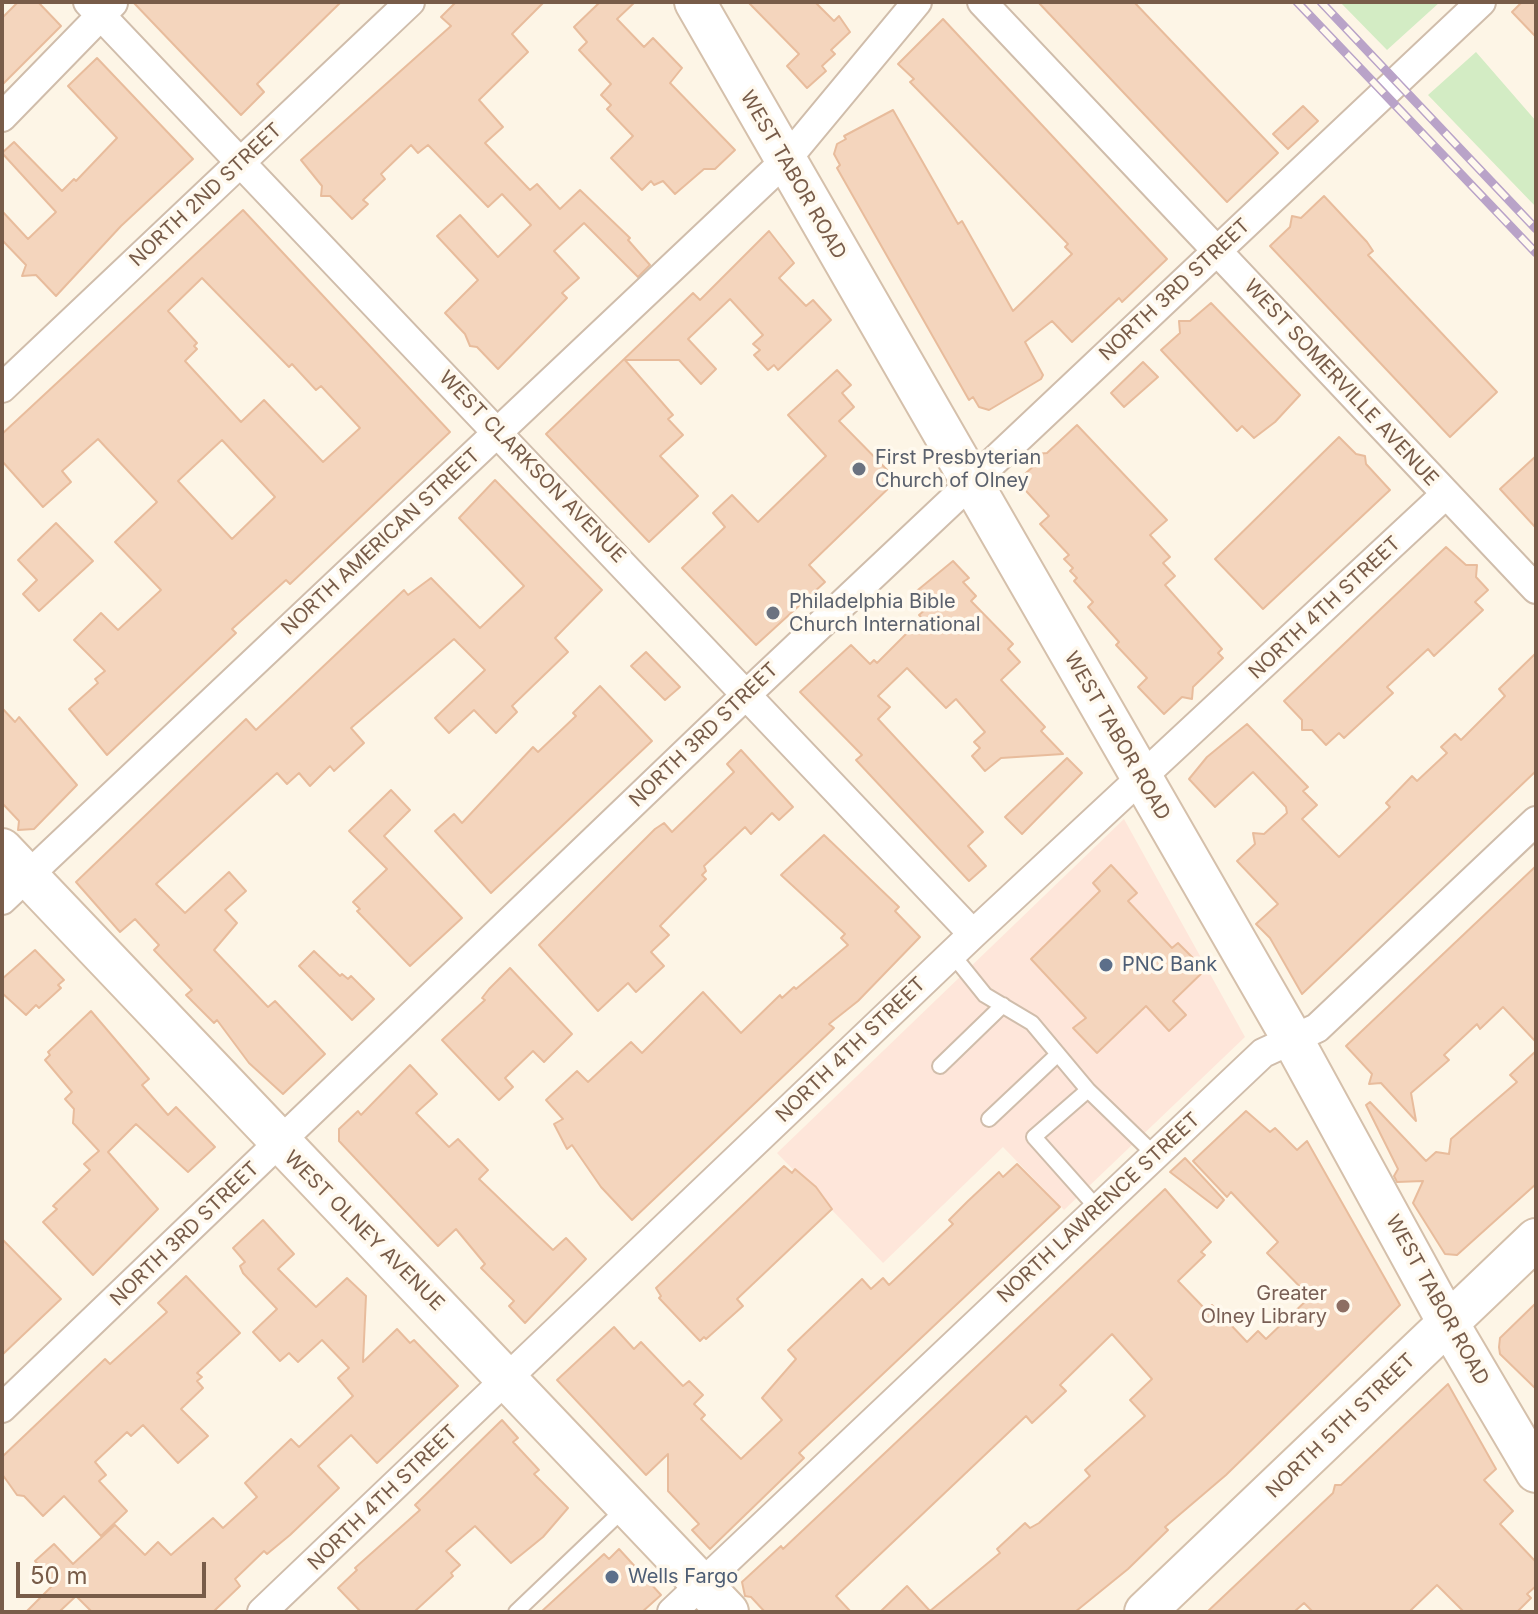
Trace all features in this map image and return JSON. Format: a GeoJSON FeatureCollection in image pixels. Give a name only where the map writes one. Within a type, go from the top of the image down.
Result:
{"type":"FeatureCollection","features":[{"type":"Feature","properties":{"kind":"street","name":"NORTH 2ND STREET"},"geometry":{"type":"LineString","coordinates":[[2,388],[410,2]]}},
{"type":"Feature","properties":{"kind":"street","name":"WEST TABOR ROAD"},"geometry":{"type":"LineString","coordinates":[[695,2],[1293,1040],[1448,1323],[1536,1472]]}},
{"type":"Feature","properties":{"kind":"street","name":"NORTH AMERICAN STREET"},"geometry":{"type":"LineString","coordinates":[[10,875],[498,432],[785,161],[917,2]]}},
{"type":"Feature","properties":{"kind":"street","name":"WEST SOMERVILLE AVENUE"},"geometry":{"type":"LineString","coordinates":[[982,2],[1536,589]]}},
{"type":"Feature","properties":{"kind":"street","name":"NORTH 3RD STREET"},"geometry":{"type":"LineString","coordinates":[[2,1408],[971,481],[1481,2]]}},
{"type":"Feature","properties":{"kind":"street","name":"WEST CLARKSON AVENUE"},"geometry":{"type":"LineString","coordinates":[[101,6],[241,161],[973,934]]}},
{"type":"Feature","properties":{"kind":"street"},"geometry":{"type":"LineString","coordinates":[[2,117],[101,6]]}},
{"type":"Feature","properties":{"kind":"street","name":"NORTH 4TH STREET"},"geometry":{"type":"LineString","coordinates":[[262,1612],[973,934],[1142,781],[1446,494]]}},
{"type":"Feature","properties":{"kind":"street","name":"NORTH LAWRENCE STREET"},"geometry":{"type":"LineString","coordinates":[[672,1612],[715,1598],[1155,1155],[1263,1053],[1317,1028],[1536,821]]}},
{"type":"Feature","properties":{"kind":"street","name":"WEST OLNEY AVENUE"},"geometry":{"type":"LineString","coordinates":[[10,875],[508,1378],[715,1598]]}},
{"type":"Feature","properties":{"kind":"street","name":"NORTH 5TH STREET"},"geometry":{"type":"LineString","coordinates":[[1145,1612],[1536,1239]]}},
{"type":"Feature","properties":{"kind":"lane"},"geometry":{"type":"LineString","coordinates":[[952,954],[985,995],[1032,1023],[1088,1090],[1155,1155]]}},
{"type":"Feature","properties":{"kind":"lane"},"geometry":{"type":"LineString","coordinates":[[940,1066],[1003,1005]]}},
{"type":"Feature","properties":{"kind":"lane"},"geometry":{"type":"LineString","coordinates":[[989,1119],[1058,1054]]}},
{"type":"Feature","properties":{"kind":"lane"},"geometry":{"type":"LineString","coordinates":[[1088,1090],[1034,1137],[1098,1209]]}},
{"type":"Feature","properties":{"kind":"lane"},"geometry":{"type":"LineString","coordinates":[[516,1612],[628,1505]]}},
{"type":"Feature","properties":{"kind":"shaded area"},"geometry":{"type":"Polygon","coordinates":[[[1124,819],[1245,1037],[1064,1210],[1003,1147],[883,1263],[777,1153],[1124,819]]]}},
{"type":"Feature","properties":{"kind":"green space"},"geometry":{"type":"Polygon","coordinates":[[[1340,2],[1440,2],[1387,50],[1340,2]]]}},
{"type":"Feature","properties":{"kind":"green space"},"geometry":{"type":"Polygon","coordinates":[[[1476,52],[1536,121],[1536,207],[1428,95],[1476,52]]]}},
{"type":"Feature","properties":{"kind":"building"},"geometry":{"type":"Polygon","coordinates":[[[18,2],[38,2],[61,26],[2,85],[2,18],[18,2]]]}},
{"type":"Feature","properties":{"kind":"building"},"geometry":{"type":"Polygon","coordinates":[[[133,2],[341,2],[257,84],[264,92],[241,115],[133,2]]]}},
{"type":"Feature","properties":{"kind":"building"},"geometry":{"type":"Polygon","coordinates":[[[456,2],[544,2],[512,34],[528,52],[479,100],[503,127],[485,143],[530,190],[537,184],[560,209],[580,190],[630,238],[628,240],[650,265],[638,277],[584,223],[554,251],[579,278],[562,293],[567,298],[498,369],[477,347],[470,346],[465,334],[445,313],[478,280],[437,236],[460,215],[498,257],[531,225],[502,194],[488,207],[428,145],[418,153],[411,145],[381,174],[385,179],[363,200],[368,204],[352,219],[330,196],[321,196],[322,186],[301,160],[451,26],[441,17],[456,2]]]}},
{"type":"Feature","properties":{"kind":"building"},"geometry":{"type":"Polygon","coordinates":[[[600,2],[635,2],[617,19],[644,47],[653,38],[682,68],[670,83],[735,150],[715,169],[704,169],[675,194],[663,181],[654,185],[651,181],[642,190],[611,158],[633,136],[607,109],[611,105],[601,95],[611,84],[579,50],[587,42],[574,27],[600,2]]]}},
{"type":"Feature","properties":{"kind":"building"},"geometry":{"type":"Polygon","coordinates":[[[748,2],[815,2],[834,21],[839,16],[850,32],[831,50],[835,54],[822,66],[826,71],[807,88],[787,66],[799,54],[748,2]]]}},
{"type":"Feature","properties":{"kind":"building"},"geometry":{"type":"Polygon","coordinates":[[[1038,2],[1134,2],[1278,153],[1227,202],[1038,2]]]}},
{"type":"Feature","properties":{"kind":"building"},"geometry":{"type":"Polygon","coordinates":[[[1522,2],[1536,2],[1536,37],[1512,12],[1522,2]]]}},
{"type":"Feature","properties":{"kind":"building"},"geometry":{"type":"Polygon","coordinates":[[[943,19],[1167,259],[1122,302],[1119,298],[1072,342],[1052,321],[1025,342],[1043,375],[1041,379],[989,410],[979,407],[973,397],[969,400],[837,168],[840,165],[834,154],[837,144],[846,139],[844,136],[893,110],[958,224],[962,221],[1013,311],[1072,254],[1065,247],[1068,244],[910,82],[914,79],[898,64],[943,19]]]}},
{"type":"Feature","properties":{"kind":"building"},"geometry":{"type":"Polygon","coordinates":[[[97,58],[193,159],[121,226],[56,296],[36,275],[22,276],[26,265],[2,240],[2,211],[28,239],[56,212],[2,153],[14,142],[62,191],[74,179],[76,181],[117,138],[68,86],[97,58]]]}},
{"type":"Feature","properties":{"kind":"building"},"geometry":{"type":"Polygon","coordinates":[[[1303,106],[1318,121],[1288,149],[1273,134],[1303,106]]]}},
{"type":"Feature","properties":{"kind":"building"},"geometry":{"type":"Polygon","coordinates":[[[1324,196],[1367,242],[1373,251],[1368,255],[1497,392],[1450,437],[1270,246],[1290,227],[1292,216],[1301,218],[1324,196]]]}},
{"type":"Feature","properties":{"kind":"building"},"geometry":{"type":"Polygon","coordinates":[[[243,210],[450,432],[290,584],[286,580],[232,629],[236,633],[107,755],[69,709],[98,683],[95,679],[105,671],[74,640],[101,613],[118,630],[161,590],[115,542],[157,502],[98,439],[62,471],[71,482],[43,507],[2,461],[2,434],[243,210]],[[202,278],[168,311],[197,343],[194,346],[197,349],[185,361],[241,422],[264,400],[323,462],[360,428],[321,386],[316,390],[292,364],[289,367],[202,278]],[[222,440],[178,481],[232,539],[275,497],[222,440]]]}},
{"type":"Feature","properties":{"kind":"building"},"geometry":{"type":"Polygon","coordinates":[[[769,231],[794,263],[779,278],[806,306],[813,300],[831,320],[778,370],[774,365],[768,370],[754,355],[760,350],[753,344],[763,335],[730,299],[688,339],[716,369],[701,384],[679,360],[625,360],[673,415],[668,419],[683,435],[660,456],[698,496],[649,542],[546,434],[693,293],[700,300],[769,231]]]}},
{"type":"Feature","properties":{"kind":"building"},"geometry":{"type":"Polygon","coordinates":[[[1211,303],[1300,395],[1275,422],[1254,438],[1242,426],[1237,431],[1161,350],[1180,333],[1179,321],[1190,321],[1211,303]]]}},
{"type":"Feature","properties":{"kind":"building"},"geometry":{"type":"Polygon","coordinates":[[[1143,362],[1158,377],[1124,407],[1111,393],[1143,362]]]}},
{"type":"Feature","properties":{"kind":"building"},"geometry":{"type":"Polygon","coordinates":[[[837,370],[851,385],[842,393],[854,407],[839,421],[897,480],[809,565],[825,582],[756,645],[682,568],[725,527],[713,513],[732,495],[758,522],[826,456],[788,415],[837,370]]]}},
{"type":"Feature","properties":{"kind":"building"},"geometry":{"type":"Polygon","coordinates":[[[1077,425],[1167,520],[1150,535],[1170,557],[1163,563],[1175,576],[1165,585],[1222,649],[1218,653],[1223,658],[1193,687],[1192,699],[1182,697],[1164,714],[1138,687],[1147,678],[1116,645],[1119,642],[1088,607],[1093,602],[1074,581],[1077,578],[1070,571],[1073,568],[1064,559],[1069,555],[1040,524],[1049,516],[1017,481],[1037,463],[1036,454],[1047,453],[1077,425]]]}},
{"type":"Feature","properties":{"kind":"building"},"geometry":{"type":"Polygon","coordinates":[[[1339,437],[1356,454],[1365,456],[1366,464],[1390,490],[1263,609],[1215,559],[1339,437]]]}},
{"type":"Feature","properties":{"kind":"building"},"geometry":{"type":"Polygon","coordinates":[[[1536,456],[1536,528],[1500,489],[1536,456]]]}},
{"type":"Feature","properties":{"kind":"building"},"geometry":{"type":"Polygon","coordinates":[[[495,480],[602,590],[555,638],[568,652],[512,706],[517,712],[496,733],[474,710],[449,733],[435,718],[485,670],[454,639],[351,728],[364,743],[334,771],[330,766],[310,786],[299,773],[287,784],[277,773],[156,884],[185,913],[229,872],[246,891],[225,910],[237,923],[214,950],[268,1007],[275,1001],[325,1054],[283,1094],[249,1063],[217,1020],[214,1023],[186,995],[192,990],[154,950],[159,945],[135,919],[120,932],[76,882],[246,719],[256,730],[404,590],[408,595],[431,578],[480,628],[524,586],[459,518],[495,480]]]}},
{"type":"Feature","properties":{"kind":"building"},"geometry":{"type":"Polygon","coordinates":[[[56,523],[93,561],[39,611],[23,594],[37,580],[18,560],[56,523]]]}},
{"type":"Feature","properties":{"kind":"building"},"geometry":{"type":"Polygon","coordinates":[[[1446,547],[1466,565],[1477,565],[1476,577],[1488,590],[1475,602],[1483,610],[1434,656],[1428,649],[1387,687],[1393,693],[1344,738],[1339,733],[1326,745],[1312,730],[1302,730],[1302,720],[1284,701],[1446,547]]]}},
{"type":"Feature","properties":{"kind":"building"},"geometry":{"type":"Polygon","coordinates":[[[953,561],[969,578],[963,582],[976,596],[971,601],[1013,644],[1008,649],[1020,662],[1001,680],[1045,727],[1041,731],[1063,754],[1001,758],[985,771],[972,756],[980,748],[974,742],[985,732],[956,699],[946,708],[907,668],[878,696],[890,707],[878,719],[983,832],[968,846],[986,866],[969,881],[856,760],[862,755],[800,692],[851,645],[870,664],[874,660],[877,663],[922,618],[919,615],[926,609],[913,594],[953,561]]]}},
{"type":"Feature","properties":{"kind":"building"},"geometry":{"type":"Polygon","coordinates":[[[646,652],[680,687],[665,700],[631,666],[646,652]]]}},
{"type":"Feature","properties":{"kind":"building"},"geometry":{"type":"Polygon","coordinates":[[[1536,653],[1536,771],[1302,994],[1270,938],[1256,924],[1278,904],[1237,861],[1255,844],[1253,833],[1264,834],[1287,813],[1286,807],[1253,772],[1215,807],[1189,779],[1207,757],[1247,724],[1308,787],[1303,791],[1317,805],[1302,819],[1339,857],[1390,807],[1386,803],[1412,776],[1417,781],[1447,753],[1441,747],[1455,734],[1461,740],[1505,696],[1499,689],[1536,653]]]}},
{"type":"Feature","properties":{"kind":"building"},"geometry":{"type":"Polygon","coordinates":[[[600,686],[652,741],[491,893],[435,831],[454,814],[462,823],[533,747],[538,752],[576,716],[573,713],[600,686]]]}},
{"type":"Feature","properties":{"kind":"building"},"geometry":{"type":"Polygon","coordinates":[[[2,708],[15,722],[19,717],[77,785],[34,829],[18,830],[19,821],[2,803],[2,708]]]}},
{"type":"Feature","properties":{"kind":"building"},"geometry":{"type":"Polygon","coordinates":[[[741,750],[793,807],[779,820],[772,813],[751,834],[745,827],[704,866],[706,871],[702,875],[706,879],[660,926],[669,935],[651,952],[664,966],[636,992],[628,983],[598,1011],[539,945],[655,829],[664,823],[672,832],[734,772],[727,764],[741,750]]]}},
{"type":"Feature","properties":{"kind":"building"},"geometry":{"type":"Polygon","coordinates":[[[1067,758],[1082,773],[1022,834],[1005,817],[1067,758]]]}},
{"type":"Feature","properties":{"kind":"building"},"geometry":{"type":"Polygon","coordinates":[[[391,790],[410,810],[384,836],[462,918],[410,966],[357,911],[360,909],[353,902],[387,869],[349,831],[391,790]]]}},
{"type":"Feature","properties":{"kind":"building"},"geometry":{"type":"Polygon","coordinates":[[[824,835],[899,907],[895,911],[920,937],[858,1001],[829,1024],[834,1028],[632,1220],[601,1187],[572,1145],[567,1149],[554,1124],[563,1119],[546,1100],[577,1071],[588,1082],[631,1042],[642,1053],[703,992],[741,1033],[780,995],[782,998],[794,987],[796,989],[848,945],[841,938],[845,934],[781,875],[824,835]]]}},
{"type":"Feature","properties":{"kind":"building"},"geometry":{"type":"Polygon","coordinates":[[[1111,865],[1137,893],[1128,901],[1172,948],[1178,943],[1205,970],[1173,1001],[1186,1015],[1169,1031],[1146,1006],[1097,1053],[1073,1028],[1086,1018],[1031,959],[1100,891],[1093,883],[1111,865]]]}},
{"type":"Feature","properties":{"kind":"building"},"geometry":{"type":"Polygon","coordinates":[[[1536,866],[1536,1042],[1503,1007],[1480,1029],[1477,1024],[1444,1055],[1449,1060],[1411,1093],[1416,1121],[1381,1083],[1369,1084],[1372,1074],[1346,1046],[1536,866]]]}},
{"type":"Feature","properties":{"kind":"building"},"geometry":{"type":"Polygon","coordinates":[[[35,950],[64,980],[58,985],[61,988],[26,1015],[2,993],[2,979],[35,950]]]}},
{"type":"Feature","properties":{"kind":"building"},"geometry":{"type":"Polygon","coordinates":[[[314,951],[340,976],[342,974],[348,979],[351,976],[374,999],[352,1020],[299,966],[314,951]]]}},
{"type":"Feature","properties":{"kind":"building"},"geometry":{"type":"Polygon","coordinates":[[[510,968],[572,1034],[544,1062],[533,1051],[505,1078],[513,1087],[499,1100],[442,1040],[485,1000],[482,998],[489,989],[510,968]]]}},
{"type":"Feature","properties":{"kind":"building"},"geometry":{"type":"Polygon","coordinates":[[[91,1011],[149,1079],[142,1085],[168,1115],[176,1107],[215,1147],[188,1172],[136,1124],[108,1152],[158,1209],[93,1275],[43,1222],[57,1209],[53,1206],[90,1170],[84,1164],[99,1151],[73,1123],[74,1109],[65,1099],[72,1092],[45,1060],[50,1055],[48,1052],[91,1011]]]}},
{"type":"Feature","properties":{"kind":"building"},"geometry":{"type":"Polygon","coordinates":[[[1536,1051],[1536,1184],[1457,1255],[1445,1254],[1413,1203],[1423,1181],[1397,1182],[1394,1176],[1398,1169],[1366,1105],[1370,1102],[1426,1161],[1436,1152],[1449,1154],[1451,1139],[1517,1082],[1510,1075],[1536,1051]]]}},
{"type":"Feature","properties":{"kind":"building"},"geometry":{"type":"Polygon","coordinates":[[[410,1065],[437,1094],[416,1113],[449,1147],[458,1139],[488,1170],[479,1179],[553,1250],[566,1238],[586,1259],[525,1323],[509,1306],[514,1301],[481,1268],[485,1264],[456,1229],[438,1246],[339,1141],[339,1129],[358,1111],[361,1115],[410,1065]]]}},
{"type":"Feature","properties":{"kind":"building"},"geometry":{"type":"Polygon","coordinates":[[[1246,1111],[1270,1132],[1275,1128],[1297,1150],[1307,1141],[1400,1305],[1226,1475],[1165,1527],[1168,1530],[1128,1569],[1075,1612],[880,1612],[907,1586],[930,1611],[1000,1553],[997,1549],[1025,1523],[1030,1528],[1039,1523],[1090,1476],[1085,1470],[1145,1416],[1130,1400],[1152,1379],[1112,1334],[1060,1385],[1066,1391],[1032,1423],[1026,1416],[836,1596],[851,1612],[765,1612],[751,1597],[745,1596],[742,1582],[781,1546],[783,1549],[1165,1189],[1211,1242],[1201,1252],[1205,1255],[1178,1281],[1206,1310],[1212,1305],[1247,1342],[1258,1331],[1266,1339],[1310,1297],[1267,1253],[1278,1242],[1231,1192],[1227,1197],[1193,1161],[1246,1111]]]}},
{"type":"Feature","properties":{"kind":"building"},"geometry":{"type":"Polygon","coordinates":[[[1185,1158],[1224,1200],[1217,1208],[1170,1172],[1185,1158]]]}},
{"type":"Feature","properties":{"kind":"building"},"geometry":{"type":"Polygon","coordinates":[[[1017,1164],[1060,1207],[799,1453],[804,1458],[710,1549],[692,1530],[699,1524],[668,1491],[668,1454],[646,1475],[557,1380],[614,1327],[634,1349],[641,1342],[683,1386],[689,1381],[703,1395],[694,1404],[705,1415],[701,1419],[741,1459],[782,1420],[762,1398],[796,1359],[788,1350],[862,1279],[871,1289],[883,1278],[889,1285],[953,1224],[949,1220],[968,1201],[999,1172],[1003,1177],[1017,1164]]]}},
{"type":"Feature","properties":{"kind":"building"},"geometry":{"type":"Polygon","coordinates":[[[784,1166],[792,1173],[795,1169],[816,1187],[832,1209],[737,1299],[743,1306],[700,1341],[659,1298],[661,1296],[656,1288],[784,1166]]]}},
{"type":"Feature","properties":{"kind":"building"},"geometry":{"type":"Polygon","coordinates":[[[263,1220],[294,1254],[278,1269],[316,1307],[347,1278],[366,1296],[363,1362],[397,1329],[410,1343],[414,1340],[458,1386],[377,1463],[351,1435],[318,1466],[339,1488],[290,1535],[267,1554],[264,1551],[235,1579],[240,1586],[213,1612],[92,1612],[76,1596],[59,1612],[26,1612],[55,1583],[35,1561],[54,1544],[73,1564],[115,1525],[145,1555],[158,1542],[171,1555],[213,1518],[223,1528],[257,1497],[245,1483],[291,1439],[299,1447],[353,1396],[338,1378],[349,1368],[322,1340],[298,1362],[289,1353],[280,1361],[253,1332],[277,1309],[243,1273],[240,1266],[245,1262],[233,1248],[263,1220]]]}},
{"type":"Feature","properties":{"kind":"building"},"geometry":{"type":"Polygon","coordinates":[[[2,1239],[61,1299],[2,1355],[2,1239]]]}},
{"type":"Feature","properties":{"kind":"building"},"geometry":{"type":"Polygon","coordinates":[[[186,1276],[240,1333],[197,1373],[202,1377],[197,1381],[203,1388],[181,1409],[208,1436],[178,1463],[143,1425],[131,1436],[127,1432],[95,1462],[106,1475],[99,1481],[127,1511],[101,1536],[64,1496],[43,1516],[24,1496],[17,1495],[2,1474],[2,1457],[105,1359],[110,1364],[167,1312],[158,1303],[186,1276]]]}},
{"type":"Feature","properties":{"kind":"building"},"geometry":{"type":"Polygon","coordinates":[[[1536,1303],[1536,1389],[1500,1354],[1499,1347],[1500,1338],[1536,1303]]]}},
{"type":"Feature","properties":{"kind":"building"},"geometry":{"type":"Polygon","coordinates":[[[1448,1384],[1496,1469],[1484,1480],[1513,1511],[1500,1524],[1536,1562],[1536,1586],[1527,1594],[1531,1598],[1517,1612],[1464,1612],[1437,1585],[1409,1612],[1313,1612],[1304,1603],[1294,1612],[1207,1612],[1333,1493],[1335,1485],[1341,1485],[1448,1384]]]}},
{"type":"Feature","properties":{"kind":"building"},"geometry":{"type":"Polygon","coordinates":[[[502,1420],[518,1438],[513,1442],[539,1470],[534,1474],[568,1508],[543,1537],[511,1563],[475,1526],[446,1551],[460,1565],[451,1573],[453,1576],[414,1612],[361,1612],[338,1588],[357,1570],[355,1568],[420,1510],[415,1505],[502,1420]]]}},
{"type":"Feature","properties":{"kind":"building","name":"Wells Fargo"},"geometry":{"type":"Polygon","coordinates":[[[619,1549],[661,1595],[642,1612],[541,1612],[604,1554],[609,1559],[619,1549]]]}},
{"type":"Feature","properties":{"kind":"railway"},"geometry":{"type":"LineString","coordinates":[[1297,2],[1536,253]]}},
{"type":"Feature","properties":{"kind":"railway"},"geometry":{"type":"LineString","coordinates":[[1321,2],[1536,229]]}},
{"type":"Feature","properties":{"kind":"place","name":"First Presbyterian Church of Olney"},"geometry":{"type":"Point","coordinates":[859,469]}},
{"type":"Feature","properties":{"kind":"place","name":"Philadelphia Bible Church International"},"geometry":{"type":"Point","coordinates":[773,613]}},
{"type":"Feature","properties":{"kind":"place","name":"PNC Bank"},"geometry":{"type":"Point","coordinates":[1106,965]}},
{"type":"Feature","properties":{"kind":"place","name":"Greater Olney Library"},"geometry":{"type":"Point","coordinates":[1343,1306]}},
{"type":"Feature","properties":{"kind":"place","name":"Wells Fargo"},"geometry":{"type":"Point","coordinates":[612,1577]}}]}
